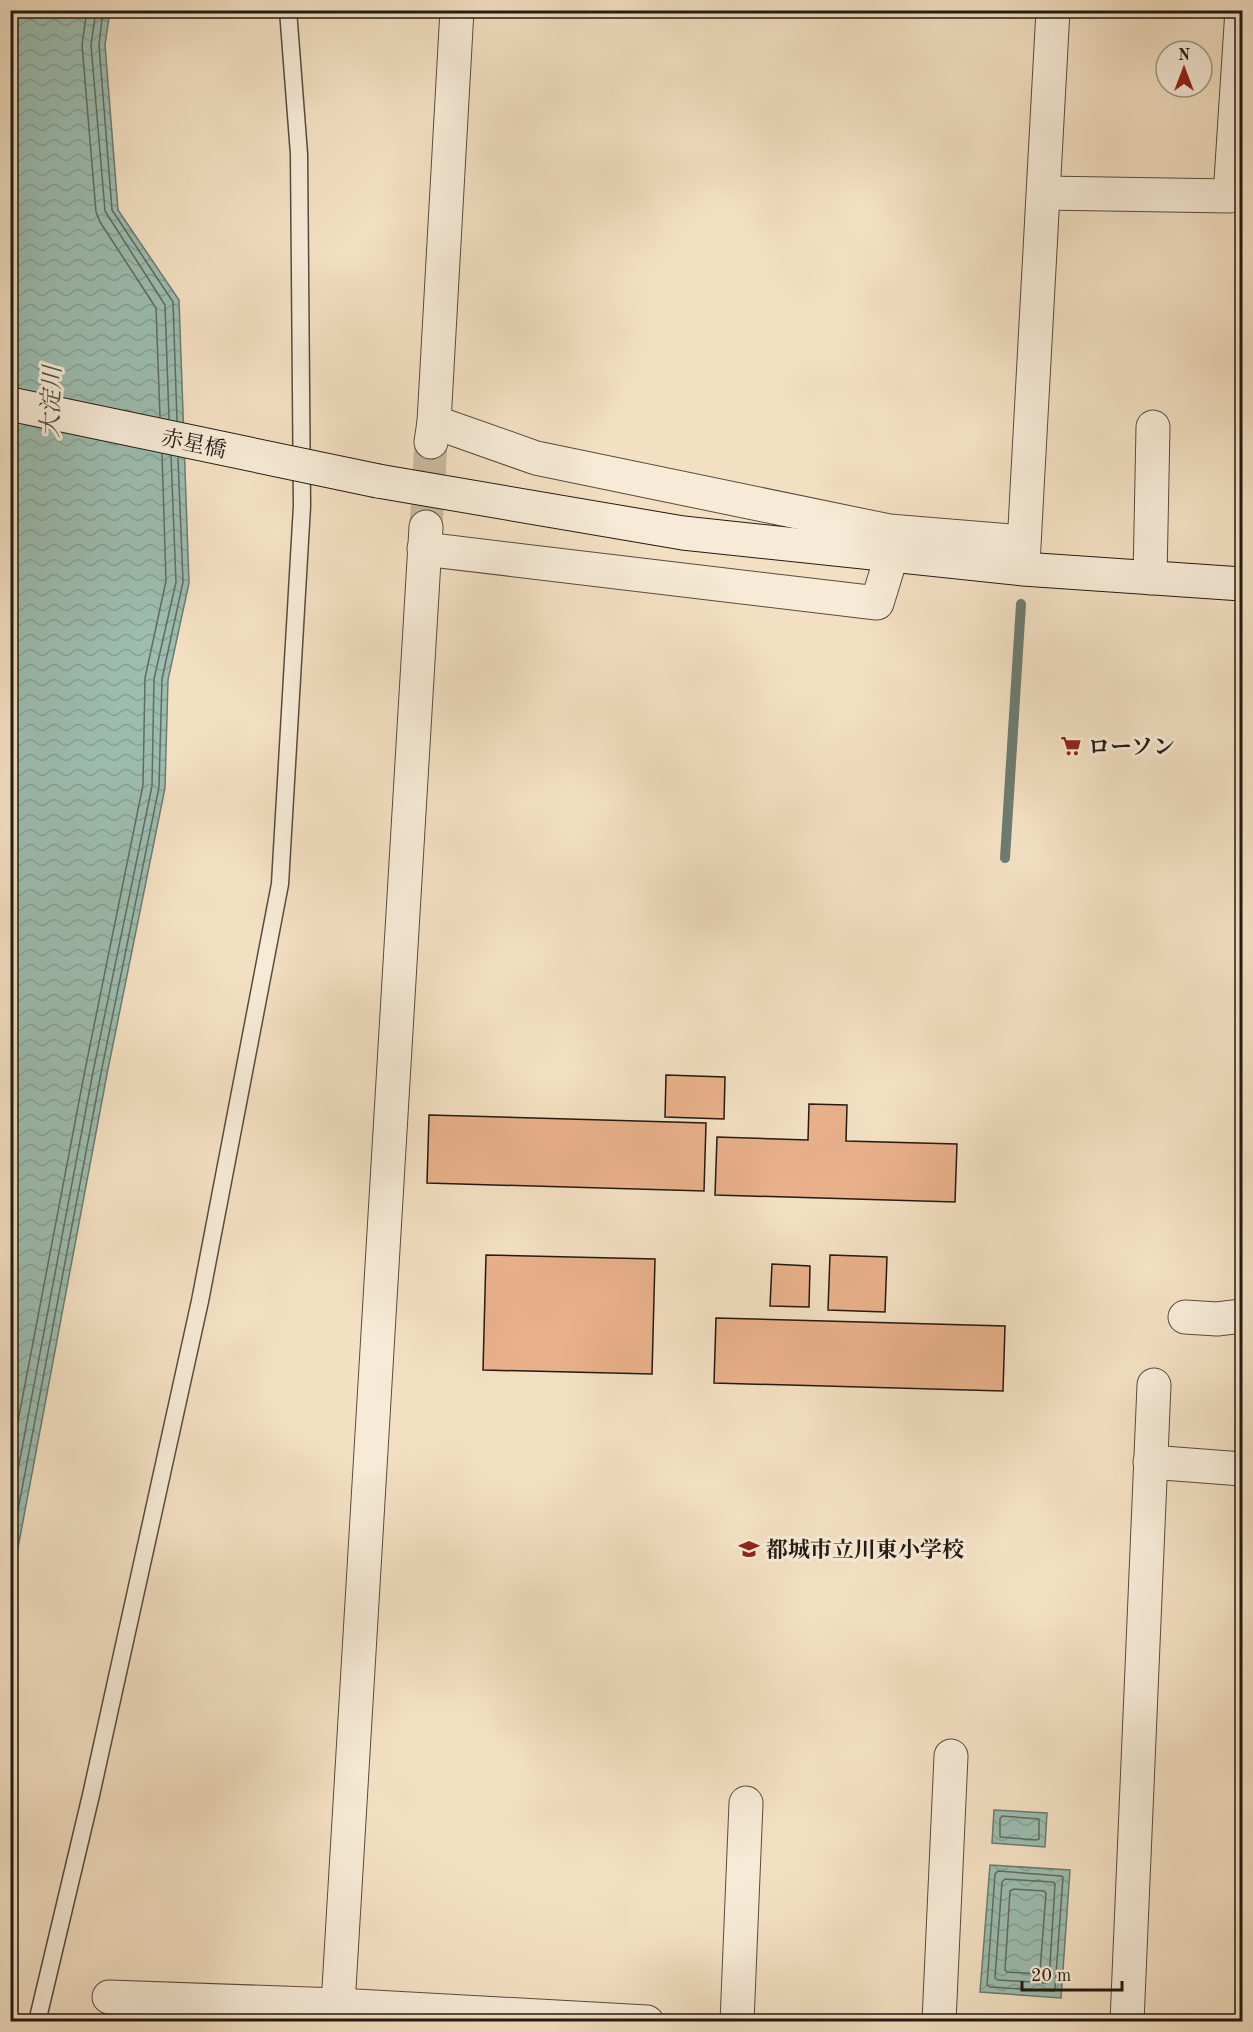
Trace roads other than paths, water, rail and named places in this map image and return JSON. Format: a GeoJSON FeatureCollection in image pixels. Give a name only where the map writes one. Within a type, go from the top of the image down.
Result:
{"type":"FeatureCollection","features":[{"type":"Feature","properties":{"kind":"street"},"geometry":{"type":"LineString","coordinates":[[457,10],[433,432],[536,458],[889,531],[1150,578],[1242,584]]}},
{"type":"Feature","properties":{"kind":"street"},"geometry":{"type":"LineString","coordinates":[[1023,556],[1053,10]]}},
{"type":"Feature","properties":{"kind":"street"},"geometry":{"type":"LineString","coordinates":[[1044,193],[1236,197],[1242,10]]}},
{"type":"Feature","properties":{"kind":"street","name":"赤星橋"},"geometry":{"type":"LineString","coordinates":[[10,404],[378,481],[683,533],[892,554],[1023,556]]}},
{"type":"Feature","properties":{"kind":"street"},"geometry":{"type":"LineString","coordinates":[[1150,578],[1153,427]]}},
{"type":"Feature","properties":{"kind":"street"},"geometry":{"type":"LineString","coordinates":[[338,2005],[425,538],[877,603],[892,554]]}},
{"type":"Feature","properties":{"kind":"street"},"geometry":{"type":"LineString","coordinates":[[1185,1317],[1216,1319],[1242,1316]]}},
{"type":"Feature","properties":{"kind":"street"},"geometry":{"type":"LineString","coordinates":[[1127,2022],[1154,1385]]}},
{"type":"Feature","properties":{"kind":"street"},"geometry":{"type":"LineString","coordinates":[[1150,1462],[1242,1469]]}},
{"type":"Feature","properties":{"kind":"street"},"geometry":{"type":"LineString","coordinates":[[939,2022],[951,1756]]}},
{"type":"Feature","properties":{"kind":"street"},"geometry":{"type":"LineString","coordinates":[[737,2022],[746,1803]]}},
{"type":"Feature","properties":{"kind":"street"},"geometry":{"type":"LineString","coordinates":[[109,1997],[338,2005],[632,2021]]}},
{"type":"Feature","properties":{"kind":"lane"},"geometry":{"type":"LineString","coordinates":[[37,2022],[83,1831],[200,1301],[280,884],[302,506],[299,154],[288,10]]}},
{"type":"Feature","properties":{"kind":"water","name":"大淀川"},"geometry":{"type":"Polygon","coordinates":[[[11,11],[110,11],[105,45],[118,210],[179,300],[189,583],[168,680],[165,788],[107,1074],[11,1585],[11,11]]]}},
{"type":"Feature","properties":{"kind":"water"},"geometry":{"type":"Polygon","coordinates":[[[994,1810],[1047,1813],[1045,1847],[992,1843],[994,1810]]]}},
{"type":"Feature","properties":{"kind":"water"},"geometry":{"type":"Polygon","coordinates":[[[990,1865],[1070,1870],[1061,1998],[980,1992],[990,1865]]]}},
{"type":"Feature","properties":{"kind":"waterway"},"geometry":{"type":"LineString","coordinates":[[1005,858],[1021,604]]}},
{"type":"Feature","properties":{"kind":"tunnel"},"geometry":{"type":"LineString","coordinates":[[426,527],[431,442]]}},
{"type":"Feature","properties":{"kind":"place","name":"ローソン"},"geometry":{"type":"Point","coordinates":[1071,746]}},
{"type":"Feature","properties":{"kind":"place","name":"都城市立川東小学校"},"geometry":{"type":"Point","coordinates":[749,1549]}}]}
